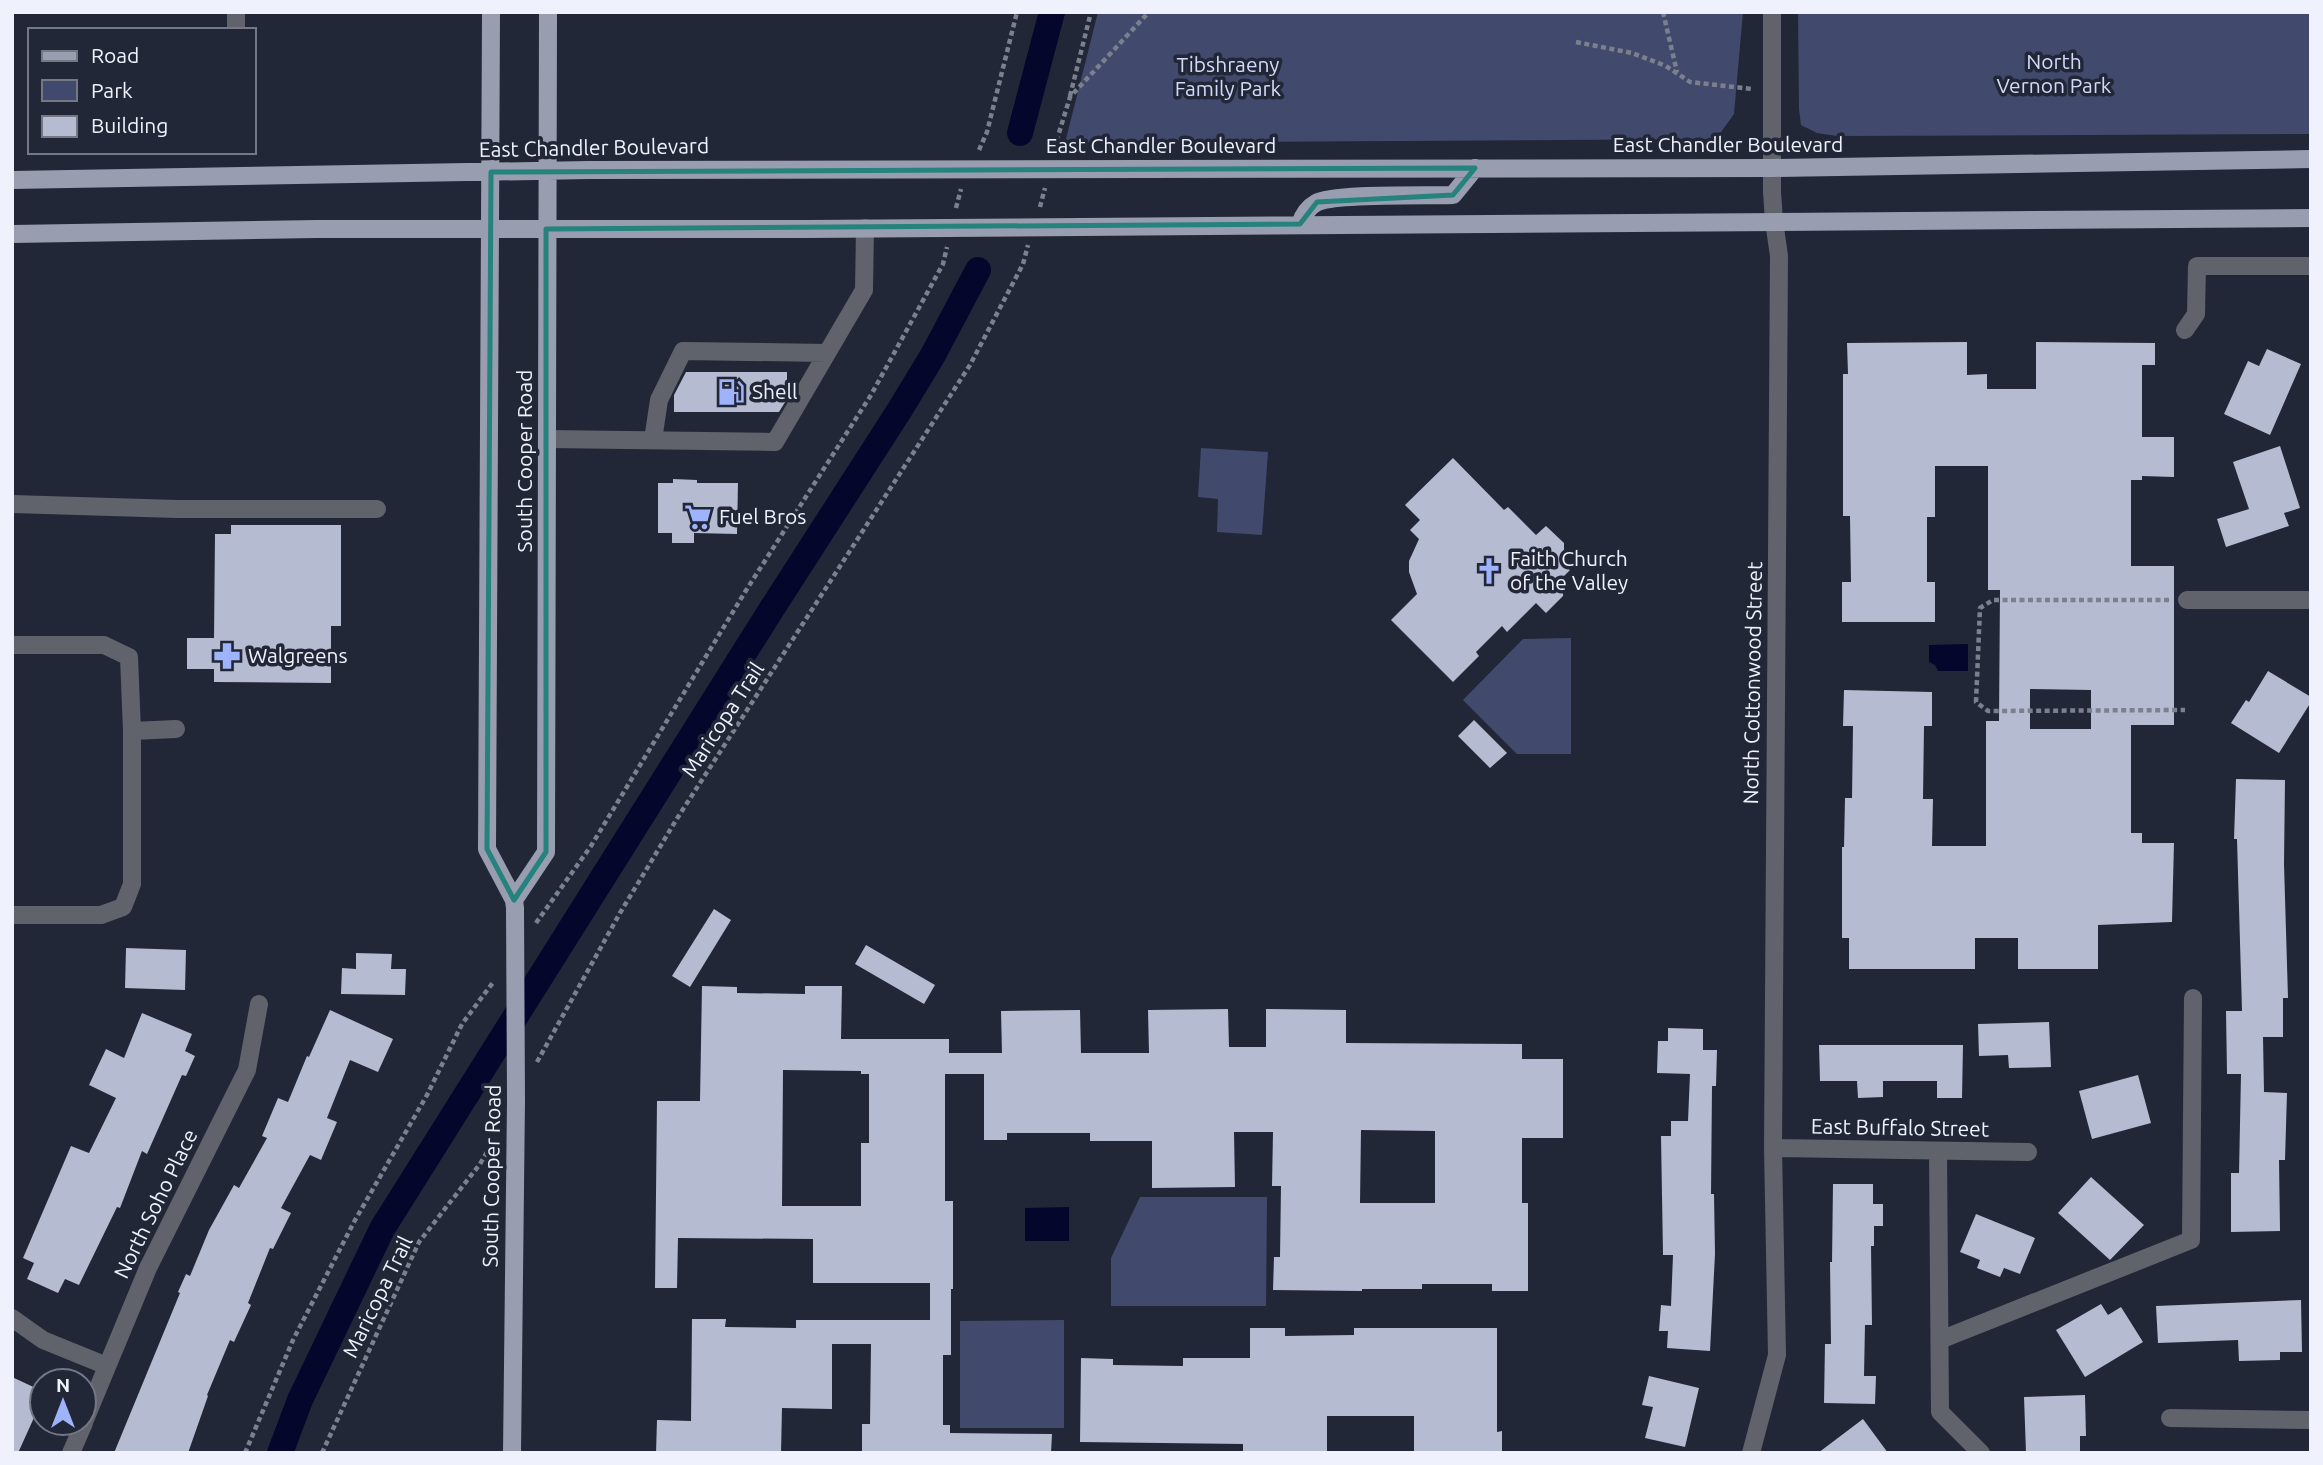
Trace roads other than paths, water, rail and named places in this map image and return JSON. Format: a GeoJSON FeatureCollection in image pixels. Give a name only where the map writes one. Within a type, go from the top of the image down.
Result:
{"type":"FeatureCollection","features":[{"type":"Feature","properties":{"kind":"main road","name":"South Cooper Road"},"geometry":{"type":"LineString","coordinates":[[491,12],[487,849],[514,900],[516,1085],[512,1453]]}},
{"type":"Feature","properties":{"kind":"main road","name":"South Cooper Road"},"geometry":{"type":"LineString","coordinates":[[514,900],[546,852],[548,12]]}},
{"type":"Feature","properties":{"kind":"main road","name":"East Chandler Boulevard"},"geometry":{"type":"LineString","coordinates":[[12,180],[547,170],[1772,168],[2311,159]]}},
{"type":"Feature","properties":{"kind":"main road"},"geometry":{"type":"LineString","coordinates":[[1300,224],[1304,213],[1317,202],[1338,198],[1453,195],[1475,168]]}},
{"type":"Feature","properties":{"kind":"main road"},"geometry":{"type":"LineString","coordinates":[[12,234],[304,229],[2311,218]]}},
{"type":"Feature","properties":{"kind":"street","name":"North Cottonwood Street"},"geometry":{"type":"LineString","coordinates":[[1751,1453],[1777,1355],[1773,1148],[1779,256],[1774,221],[1772,168],[1772,12]]}},
{"type":"Feature","properties":{"kind":"street"},"geometry":{"type":"LineString","coordinates":[[548,439],[775,442],[864,290],[865,228]]}},
{"type":"Feature","properties":{"kind":"street"},"geometry":{"type":"LineString","coordinates":[[2185,330],[2196,314],[2197,266],[2311,266]]}},
{"type":"Feature","properties":{"kind":"street"},"geometry":{"type":"LineString","coordinates":[[653,440],[659,400],[683,351],[827,353]]}},
{"type":"Feature","properties":{"kind":"street"},"geometry":{"type":"LineString","coordinates":[[12,504],[177,509],[377,509]]}},
{"type":"Feature","properties":{"kind":"street"},"geometry":{"type":"LineString","coordinates":[[2187,600],[2311,600]]}},
{"type":"Feature","properties":{"kind":"street"},"geometry":{"type":"LineString","coordinates":[[12,645],[104,645],[129,657],[132,731],[132,884],[123,907],[101,915],[12,915]]}},
{"type":"Feature","properties":{"kind":"street"},"geometry":{"type":"LineString","coordinates":[[132,731],[176,729]]}},
{"type":"Feature","properties":{"kind":"street"},"geometry":{"type":"LineString","coordinates":[[1940,1339],[2191,1240],[2193,998]]}},
{"type":"Feature","properties":{"kind":"street","name":"North Soho Place"},"geometry":{"type":"LineString","coordinates":[[98,1388],[148,1268],[247,1070],[259,1004]]}},
{"type":"Feature","properties":{"kind":"street","name":"East Buffalo Street"},"geometry":{"type":"LineString","coordinates":[[1773,1148],[2028,1153]]}},
{"type":"Feature","properties":{"kind":"street"},"geometry":{"type":"LineString","coordinates":[[1938,1151],[1940,1412],[1981,1453]]}},
{"type":"Feature","properties":{"kind":"street"},"geometry":{"type":"LineString","coordinates":[[12,1318],[43,1340],[107,1366]]}},
{"type":"Feature","properties":{"kind":"street"},"geometry":{"type":"LineString","coordinates":[[2170,1418],[2311,1420]]}},
{"type":"Feature","properties":{"kind":"waterway"},"geometry":{"type":"LineString","coordinates":[[1020,133],[1052,12]]}},
{"type":"Feature","properties":{"kind":"waterway"},"geometry":{"type":"LineString","coordinates":[[280,1453],[300,1400],[382,1229],[899,411],[933,355],[978,270]]}},
{"type":"Feature","properties":{"kind":"place","name":"Shell"},"geometry":{"type":"Point","coordinates":[731,392]}},
{"type":"Feature","properties":{"kind":"place","name":"Fuel Bros"},"geometry":{"type":"Point","coordinates":[698,517]}},
{"type":"Feature","properties":{"kind":"place","name":"Faith Church of the Valley"},"geometry":{"type":"Point","coordinates":[1489,571]}},
{"type":"Feature","properties":{"kind":"place","name":"Walgreens"},"geometry":{"type":"Point","coordinates":[227,656]}},
{"type":"Feature","properties":{"kind":"park label","name":"North Vernon Park"},"geometry":{"type":"Point","coordinates":[2054,74]}},
{"type":"Feature","properties":{"kind":"park label","name":"Tibshraeny Family Park"},"geometry":{"type":"Point","coordinates":[1228,77]}}]}
